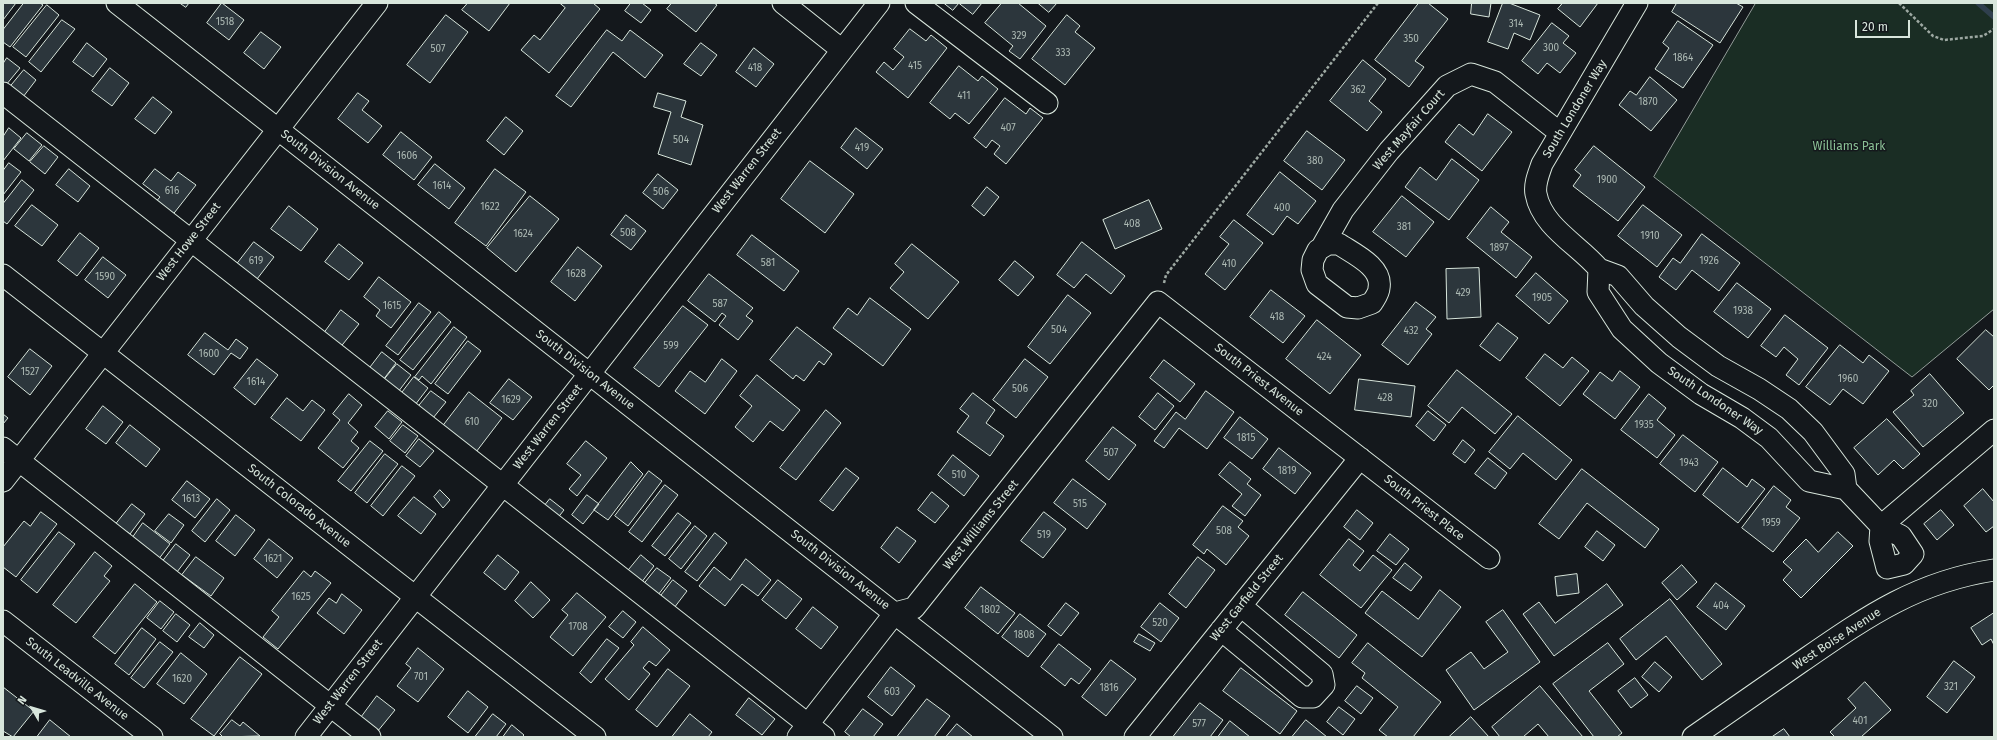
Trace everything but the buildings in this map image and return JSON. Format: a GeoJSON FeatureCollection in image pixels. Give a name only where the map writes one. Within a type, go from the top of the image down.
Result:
{"type":"FeatureCollection","features":[{"type":"Feature","properties":{"kind":"street","name":"South Division Avenue"},"geometry":{"type":"LineString","coordinates":[[117,3],[1052,737]]}},
{"type":"Feature","properties":{"kind":"street","name":"West Howe Street"},"geometry":{"type":"LineString","coordinates":[[3,482],[277,129],[377,3]]}},
{"type":"Feature","properties":{"kind":"street"},"geometry":{"type":"LineString","coordinates":[[783,3],[842,50]]}},
{"type":"Feature","properties":{"kind":"street","name":"West Warren Street"},"geometry":{"type":"LineString","coordinates":[[306,737],[879,3]]}},
{"type":"Feature","properties":{"kind":"street"},"geometry":{"type":"LineString","coordinates":[[916,3],[1047,103]]}},
{"type":"Feature","properties":{"kind":"street","name":"South Londoner Way"},"geometry":{"type":"LineString","coordinates":[[1637,3],[1542,164],[1536,179],[1535,193],[1540,206],[1550,222],[1590,258],[1599,269],[1618,276],[1644,306],[1679,337],[1718,366],[1760,389],[1789,409],[1813,432],[1844,474],[1846,489]]}},
{"type":"Feature","properties":{"kind":"street","name":"West Mayfair Court"},"geometry":{"type":"LineString","coordinates":[[1322,247],[1343,210],[1389,151],[1447,86],[1471,74],[1495,82],[1560,133]]}},
{"type":"Feature","properties":{"kind":"street"},"geometry":{"type":"LineString","coordinates":[[3,93],[503,485],[803,731],[824,737]]}},
{"type":"Feature","properties":{"kind":"street","name":"South Londoner Way"},"geometry":{"type":"LineString","coordinates":[[1599,269],[1598,292],[1622,329],[1659,363],[1701,394],[1742,418],[1769,438],[1809,481],[1846,489],[1881,526],[1901,536],[1913,554],[1904,564],[1917,591]]}},
{"type":"Feature","properties":{"kind":"street","name":"South Colorado Avenue"},"geometry":{"type":"LineString","coordinates":[[3,275],[595,737]]}},
{"type":"Feature","properties":{"kind":"street","name":"South Priest Avenue"},"geometry":{"type":"LineString","coordinates":[[1158,302],[1360,458]]}},
{"type":"Feature","properties":{"kind":"street","name":"West Williams Street"},"geometry":{"type":"LineString","coordinates":[[895,613],[914,608],[1158,302]]}},
{"type":"Feature","properties":{"kind":"street"},"geometry":{"type":"LineString","coordinates":[[1881,526],[1994,430]]}},
{"type":"Feature","properties":{"kind":"street"},"geometry":{"type":"LineString","coordinates":[[3,448],[370,737]]}},
{"type":"Feature","properties":{"kind":"street","name":"South Priest Place"},"geometry":{"type":"LineString","coordinates":[[1360,458],[1489,558]]}},
{"type":"Feature","properties":{"kind":"street","name":"West Garfield Street"},"geometry":{"type":"LineString","coordinates":[[1135,737],[1360,458]]}},
{"type":"Feature","properties":{"kind":"street","name":"West Boise Avenue"},"geometry":{"type":"LineString","coordinates":[[1693,737],[1851,628],[1896,601],[1917,591],[1965,575],[1994,570]]}},
{"type":"Feature","properties":{"kind":"street"},"geometry":{"type":"LineString","coordinates":[[1221,630],[1302,697],[1314,697],[1324,685],[1322,674],[1241,606]]}},
{"type":"Feature","properties":{"kind":"street"},"geometry":{"type":"LineString","coordinates":[[803,731],[895,613]]}},
{"type":"Feature","properties":{"kind":"street","name":"South Leadville Avenue"},"geometry":{"type":"LineString","coordinates":[[3,620],[152,737]]}},
{"type":"Feature","properties":{"kind":"path"},"geometry":{"type":"LineString","coordinates":[[1158,302],[1166,275],[1378,3]]}},
{"type":"Feature","properties":{"kind":"path"},"geometry":{"type":"LineString","coordinates":[[1899,3],[1933,36],[1944,40],[1983,36],[1994,29]]}},
{"type":"Feature","properties":{"kind":"green space","name":"Williams Park"},"geometry":{"type":"Polygon","coordinates":[[[1756,3],[1994,3],[1994,309],[1912,377],[1654,177],[1756,3]]]}},
{"type":"Feature","properties":{"kind":"waterway"},"geometry":{"type":"LineString","coordinates":[[1978,3],[1994,17]]}}]}
